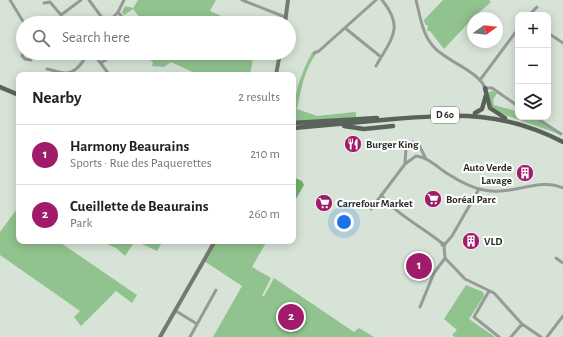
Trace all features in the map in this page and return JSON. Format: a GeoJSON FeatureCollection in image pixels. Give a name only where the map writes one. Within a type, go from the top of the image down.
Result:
{"type":"FeatureCollection","features":[{"type":"Feature","properties":{"kind":"main road"},"geometry":{"type":"LineString","coordinates":[[285,16],[288,0]]}},
{"type":"Feature","properties":{"kind":"main road"},"geometry":{"type":"LineString","coordinates":[[277,72],[279,60]]}},
{"type":"Feature","properties":{"kind":"main road"},"geometry":{"type":"LineString","coordinates":[[0,87],[16,94]]}},
{"type":"Feature","properties":{"kind":"main road"},"geometry":{"type":"LineString","coordinates":[[485,88],[490,108],[505,118]]}},
{"type":"Feature","properties":{"kind":"main road"},"geometry":{"type":"LineString","coordinates":[[475,113],[482,109],[486,95]]}},
{"type":"Feature","properties":{"kind":"main road","name":"D 60"},"geometry":{"type":"LineString","coordinates":[[296,123],[446,113],[475,113],[505,118],[533,126],[563,141]]}},
{"type":"Feature","properties":{"kind":"main road","name":"D 60"},"geometry":{"type":"LineString","coordinates":[[296,128],[463,115],[514,122],[539,130],[563,141]]}},
{"type":"Feature","properties":{"kind":"main road"},"geometry":{"type":"LineString","coordinates":[[322,126],[364,129],[392,126]]}},
{"type":"Feature","properties":{"kind":"main road"},"geometry":{"type":"LineString","coordinates":[[160,337],[213,244]]}},
{"type":"Feature","properties":{"kind":"street"},"geometry":{"type":"LineString","coordinates":[[10,0],[20,16]]}},
{"type":"Feature","properties":{"kind":"street"},"geometry":{"type":"LineString","coordinates":[[44,3],[50,2],[61,15],[81,0]]}},
{"type":"Feature","properties":{"kind":"street"},"geometry":{"type":"LineString","coordinates":[[89,0],[102,16]]}},
{"type":"Feature","properties":{"kind":"street"},"geometry":{"type":"LineString","coordinates":[[114,16],[118,12],[124,0]]}},
{"type":"Feature","properties":{"kind":"street"},"geometry":{"type":"LineString","coordinates":[[242,0],[282,16]]}},
{"type":"Feature","properties":{"kind":"street"},"geometry":{"type":"LineString","coordinates":[[314,53],[319,51],[376,0]]}},
{"type":"Feature","properties":{"kind":"street"},"geometry":{"type":"LineString","coordinates":[[376,66],[394,31],[395,22],[391,10],[382,0]]}},
{"type":"Feature","properties":{"kind":"street"},"geometry":{"type":"LineString","coordinates":[[416,0],[424,30],[431,44],[480,80],[485,88],[494,89],[515,104]]}},
{"type":"Feature","properties":{"kind":"street"},"geometry":{"type":"LineString","coordinates":[[532,12],[537,7]]}},
{"type":"Feature","properties":{"kind":"street"},"geometry":{"type":"LineString","coordinates":[[118,12],[121,16]]}},
{"type":"Feature","properties":{"kind":"street"},"geometry":{"type":"LineString","coordinates":[[345,28],[381,57]]}},
{"type":"Feature","properties":{"kind":"street"},"geometry":{"type":"LineString","coordinates":[[480,80],[515,33]]}},
{"type":"Feature","properties":{"kind":"street"},"geometry":{"type":"LineString","coordinates":[[551,35],[563,43]]}},
{"type":"Feature","properties":{"kind":"street"},"geometry":{"type":"LineString","coordinates":[[73,72],[84,60]]}},
{"type":"Feature","properties":{"kind":"street"},"geometry":{"type":"LineString","coordinates":[[99,60],[109,72]]}},
{"type":"Feature","properties":{"kind":"street"},"geometry":{"type":"LineString","coordinates":[[101,63],[105,60]]}},
{"type":"Feature","properties":{"kind":"street"},"geometry":{"type":"LineString","coordinates":[[47,69],[62,72]]}},
{"type":"Feature","properties":{"kind":"street"},"geometry":{"type":"LineString","coordinates":[[540,120],[561,134]]}},
{"type":"Feature","properties":{"kind":"street"},"geometry":{"type":"LineString","coordinates":[[405,164],[407,146],[412,142],[419,144],[420,150],[426,159]]}},
{"type":"Feature","properties":{"kind":"street"},"geometry":{"type":"LineString","coordinates":[[371,209],[405,164],[420,150]]}},
{"type":"Feature","properties":{"kind":"street"},"geometry":{"type":"LineString","coordinates":[[407,152],[414,156],[426,159],[460,182],[479,189],[506,192],[542,184],[563,188]]}},
{"type":"Feature","properties":{"kind":"street"},"geometry":{"type":"LineString","coordinates":[[444,245],[452,236],[479,189]]}},
{"type":"Feature","properties":{"kind":"street"},"geometry":{"type":"LineString","coordinates":[[381,195],[403,216],[434,235],[444,245],[445,258],[466,279],[499,297],[522,324],[541,337]]}},
{"type":"Feature","properties":{"kind":"street"},"geometry":{"type":"LineString","coordinates":[[420,307],[434,273],[445,258]]}},
{"type":"Feature","properties":{"kind":"street"},"geometry":{"type":"LineString","coordinates":[[556,258],[563,263]]}},
{"type":"Feature","properties":{"kind":"street"},"geometry":{"type":"LineString","coordinates":[[190,337],[216,290]]}},
{"type":"Feature","properties":{"kind":"street"},"geometry":{"type":"LineString","coordinates":[[489,291],[474,317],[499,337]]}},
{"type":"Feature","properties":{"kind":"street"},"geometry":{"type":"LineString","coordinates":[[176,311],[197,324]]}},
{"type":"Feature","properties":{"kind":"street"},"geometry":{"type":"LineString","coordinates":[[547,337],[563,316]]}},
{"type":"Feature","properties":{"kind":"street"},"geometry":{"type":"LineString","coordinates":[[511,337],[522,324]]}},
{"type":"Feature","properties":{"kind":"shaded area"},"geometry":{"type":"Polygon","coordinates":[[[138,0],[216,0],[210,11],[221,16],[138,16],[133,9],[124,15],[122,12],[125,6],[133,8],[138,0]]]}},
{"type":"Feature","properties":{"kind":"shaded area"},"geometry":{"type":"Polygon","coordinates":[[[443,0],[489,0],[491,2],[480,12],[467,12],[467,24],[444,49],[430,31],[427,31],[428,26],[425,24],[424,20],[443,0]]]}},
{"type":"Feature","properties":{"kind":"shaded area"},"geometry":{"type":"Polygon","coordinates":[[[312,53],[316,54],[306,73],[297,109],[317,116],[355,112],[356,117],[296,122],[296,95],[304,69],[312,53]]]}},
{"type":"Feature","properties":{"kind":"shaded area"},"geometry":{"type":"Polygon","coordinates":[[[150,60],[253,60],[251,72],[193,72],[171,62],[164,67],[152,66],[153,63],[150,60]]]}},
{"type":"Feature","properties":{"kind":"shaded area"},"geometry":{"type":"Polygon","coordinates":[[[492,91],[497,93],[493,100],[494,105],[515,111],[515,118],[491,110],[488,97],[489,92],[492,91]]]}},
{"type":"Feature","properties":{"kind":"shaded area"},"geometry":{"type":"Polygon","coordinates":[[[519,120],[539,120],[559,134],[519,120]]]}},
{"type":"Feature","properties":{"kind":"shaded area"},"geometry":{"type":"Polygon","coordinates":[[[296,178],[302,181],[304,185],[296,199],[296,178]]]}},
{"type":"Feature","properties":{"kind":"shaded area"},"geometry":{"type":"Polygon","coordinates":[[[16,210],[16,244],[62,244],[137,295],[132,303],[116,291],[81,326],[74,317],[80,311],[0,255],[0,232],[16,210]]]}},
{"type":"Feature","properties":{"kind":"shaded area"},"geometry":{"type":"Polygon","coordinates":[[[107,244],[133,244],[125,256],[116,248],[107,244]]]}},
{"type":"Feature","properties":{"kind":"shaded area"},"geometry":{"type":"Polygon","coordinates":[[[142,244],[161,244],[157,251],[142,244]]]}},
{"type":"Feature","properties":{"kind":"shaded area"},"geometry":{"type":"Polygon","coordinates":[[[213,244],[265,244],[252,267],[271,278],[262,296],[264,296],[274,278],[354,332],[359,328],[374,337],[213,337],[242,286],[204,261],[213,244]]]}},
{"type":"Feature","properties":{"kind":"shaded area"},"geometry":{"type":"Polygon","coordinates":[[[466,285],[483,292],[484,296],[469,319],[495,337],[455,337],[452,335],[457,330],[444,319],[466,285]]]}},
{"type":"Feature","properties":{"kind":"place","name":"Burger King"},"geometry":{"type":"Point","coordinates":[353,144]}},
{"type":"Feature","properties":{"kind":"place","name":"Auto Verde Lavage"},"geometry":{"type":"Point","coordinates":[525,173]}},
{"type":"Feature","properties":{"kind":"place","name":"Boréal Parc"},"geometry":{"type":"Point","coordinates":[433,199]}},
{"type":"Feature","properties":{"kind":"place","name":"Carrefour Market"},"geometry":{"type":"Point","coordinates":[324,203]}},
{"type":"Feature","properties":{"kind":"place","name":"VLD"},"geometry":{"type":"Point","coordinates":[471,241]}},
{"type":"Feature","properties":{"kind":"place","name":"Harmony Beaurains"},"geometry":{"type":"Point","coordinates":[419,266]}},
{"type":"Feature","properties":{"kind":"place","name":"Cueillette de Beaurains"},"geometry":{"type":"Point","coordinates":[291,317]}}]}
